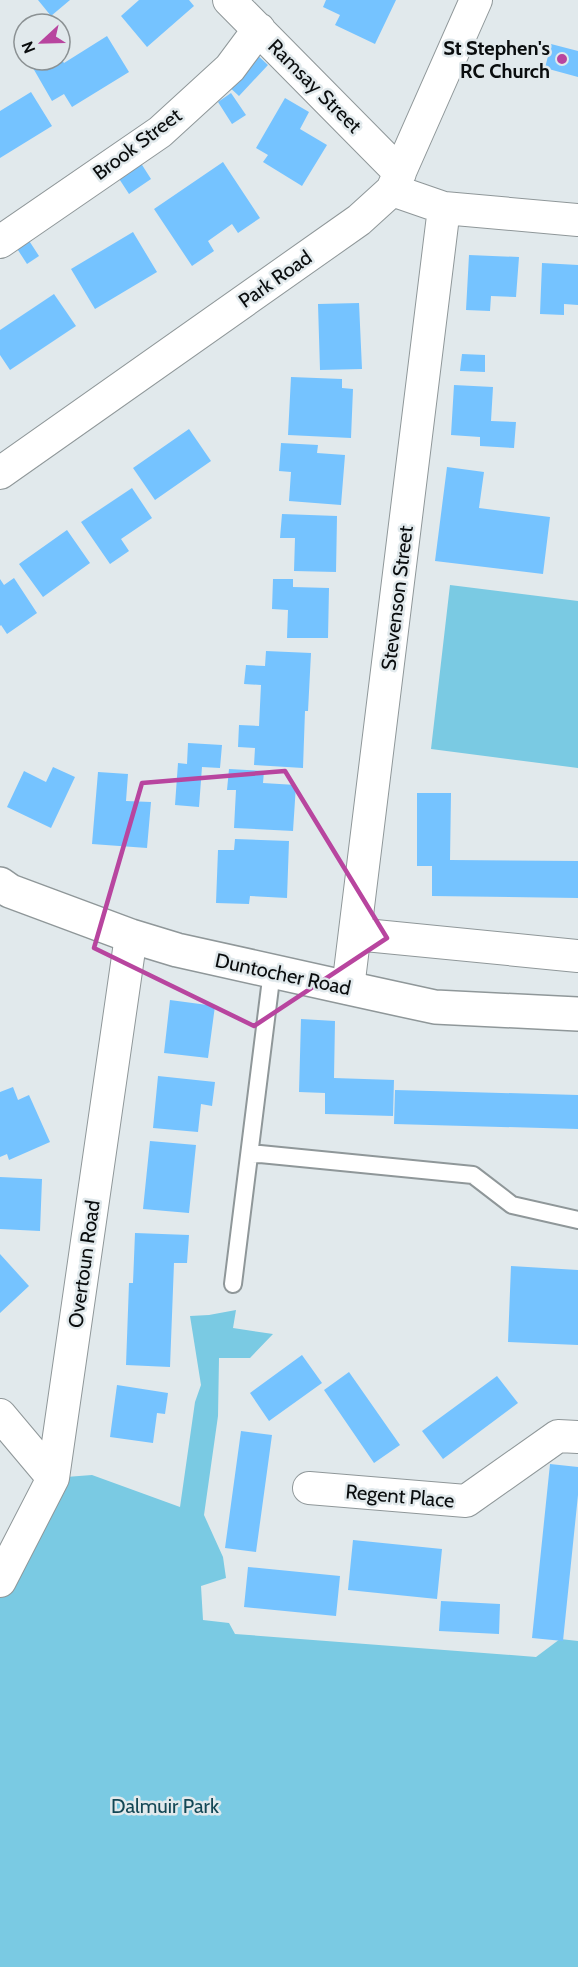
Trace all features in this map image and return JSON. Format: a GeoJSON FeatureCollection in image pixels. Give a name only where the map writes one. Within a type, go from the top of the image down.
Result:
{"type":"FeatureCollection","features":[{"type":"Feature","properties":{"kind":"main road","name":"Duntocher Road"},"geometry":{"type":"LineString","coordinates":[[0,885],[10,891],[131,936],[177,950],[435,1007],[578,1014]]}},
{"type":"Feature","properties":{"kind":"street","name":"Ramsay Street"},"geometry":{"type":"LineString","coordinates":[[230,0],[259,29],[396,182]]}},
{"type":"Feature","properties":{"kind":"street"},"geometry":{"type":"LineString","coordinates":[[476,0],[396,182],[444,208],[578,220]]}},
{"type":"Feature","properties":{"kind":"street","name":"Brook Street"},"geometry":{"type":"LineString","coordinates":[[0,242],[160,132],[230,68],[259,29]]}},
{"type":"Feature","properties":{"kind":"street","name":"Park Road"},"geometry":{"type":"LineString","coordinates":[[0,473],[359,220],[396,182]]}},
{"type":"Feature","properties":{"kind":"street","name":"Stevenson Street"},"geometry":{"type":"LineString","coordinates":[[348,988],[444,208]]}},
{"type":"Feature","properties":{"kind":"street"},"geometry":{"type":"LineString","coordinates":[[356,934],[578,956]]}},
{"type":"Feature","properties":{"kind":"street","name":"Overtoun Road"},"geometry":{"type":"LineString","coordinates":[[0,1581],[53,1478],[131,936]]}},
{"type":"Feature","properties":{"kind":"street"},"geometry":{"type":"LineString","coordinates":[[0,1414],[53,1478]]}},
{"type":"Feature","properties":{"kind":"street","name":"Regent Place"},"geometry":{"type":"LineString","coordinates":[[309,1488],[466,1501],[558,1436],[578,1437]]}},
{"type":"Feature","properties":{"kind":"lane"},"geometry":{"type":"LineString","coordinates":[[233,1284],[272,971]]}},
{"type":"Feature","properties":{"kind":"lane"},"geometry":{"type":"LineString","coordinates":[[249,1155],[272,1155],[473,1175],[512,1205],[578,1220]]}},
{"type":"Feature","properties":{"kind":"highlighted area"},"geometry":{"type":"Polygon","coordinates":[[[285,771],[387,938],[254,1026],[94,948],[142,783],[285,771]]]}},
{"type":"Feature","properties":{"kind":"green space"},"geometry":{"type":"Polygon","coordinates":[[[450,585],[578,601],[578,768],[431,749],[450,585]]]}},
{"type":"Feature","properties":{"kind":"green space","name":"Dalmuir Park"},"geometry":{"type":"Polygon","coordinates":[[[236,1310],[233,1328],[273,1334],[250,1358],[219,1358],[218,1416],[204,1515],[223,1557],[226,1578],[201,1586],[203,1620],[229,1623],[235,1634],[536,1657],[560,1639],[578,1641],[578,1967],[0,1967],[0,1581],[53,1478],[92,1475],[180,1507],[195,1402],[201,1385],[190,1316],[236,1310]]]}},
{"type":"Feature","properties":{"kind":"building"},"geometry":{"type":"Polygon","coordinates":[[[38,0],[70,0],[56,12],[48,12],[38,0]]]}},
{"type":"Feature","properties":{"kind":"building"},"geometry":{"type":"Polygon","coordinates":[[[139,0],[189,0],[194,6],[147,47],[121,16],[139,0]]]}},
{"type":"Feature","properties":{"kind":"building"},"geometry":{"type":"Polygon","coordinates":[[[326,0],[396,0],[375,44],[335,25],[340,15],[323,7],[326,0]]]}},
{"type":"Feature","properties":{"kind":"building"},"geometry":{"type":"Polygon","coordinates":[[[107,36],[129,72],[72,107],[64,94],[52,101],[35,72],[72,72],[72,58],[107,36]]]}},
{"type":"Feature","properties":{"kind":"building","name":"St Stephen's RC Church"},"geometry":{"type":"Polygon","coordinates":[[[551,44],[578,51],[578,77],[545,68],[551,44]]]}},
{"type":"Feature","properties":{"kind":"building"},"geometry":{"type":"Polygon","coordinates":[[[255,53],[268,65],[239,96],[226,84],[255,53]]]}},
{"type":"Feature","properties":{"kind":"building"},"geometry":{"type":"Polygon","coordinates":[[[31,92],[52,126],[0,158],[0,111],[31,92]]]}},
{"type":"Feature","properties":{"kind":"building"},"geometry":{"type":"Polygon","coordinates":[[[231,93],[246,115],[232,124],[218,102],[231,93]]]}},
{"type":"Feature","properties":{"kind":"building"},"geometry":{"type":"Polygon","coordinates":[[[285,98],[309,112],[300,129],[327,145],[302,186],[263,162],[268,155],[256,148],[285,98]]]}},
{"type":"Feature","properties":{"kind":"building"},"geometry":{"type":"Polygon","coordinates":[[[137,157],[151,179],[129,194],[114,171],[137,157]]]}},
{"type":"Feature","properties":{"kind":"building"},"geometry":{"type":"Polygon","coordinates":[[[223,162],[260,218],[238,233],[232,224],[208,241],[214,251],[192,266],[154,209],[223,162]]]}},
{"type":"Feature","properties":{"kind":"building"},"geometry":{"type":"Polygon","coordinates":[[[133,232],[157,272],[95,309],[71,269],[133,232]]]}},
{"type":"Feature","properties":{"kind":"building"},"geometry":{"type":"Polygon","coordinates":[[[26,236],[39,256],[27,264],[14,244],[26,236]]]}},
{"type":"Feature","properties":{"kind":"building"},"geometry":{"type":"Polygon","coordinates":[[[469,255],[519,257],[516,297],[491,296],[490,311],[466,310],[469,255]]]}},
{"type":"Feature","properties":{"kind":"building"},"geometry":{"type":"Polygon","coordinates":[[[542,263],[578,265],[578,305],[564,304],[564,315],[540,314],[542,263]]]}},
{"type":"Feature","properties":{"kind":"building"},"geometry":{"type":"Polygon","coordinates":[[[54,294],[76,326],[10,370],[0,355],[0,330],[54,294]]]}},
{"type":"Feature","properties":{"kind":"building"},"geometry":{"type":"Polygon","coordinates":[[[359,303],[362,369],[320,370],[318,304],[359,303]]]}},
{"type":"Feature","properties":{"kind":"building"},"geometry":{"type":"Polygon","coordinates":[[[462,354],[485,355],[485,372],[460,371],[462,354]]]}},
{"type":"Feature","properties":{"kind":"building"},"geometry":{"type":"Polygon","coordinates":[[[291,377],[342,379],[342,388],[353,389],[351,438],[288,435],[291,377]]]}},
{"type":"Feature","properties":{"kind":"building"},"geometry":{"type":"Polygon","coordinates":[[[454,385],[493,387],[491,421],[516,422],[514,448],[480,446],[480,437],[451,435],[454,385]]]}},
{"type":"Feature","properties":{"kind":"building"},"geometry":{"type":"Polygon","coordinates":[[[189,429],[211,461],[155,500],[133,468],[189,429]]]}},
{"type":"Feature","properties":{"kind":"building"},"geometry":{"type":"Polygon","coordinates":[[[281,443],[318,445],[317,453],[345,455],[341,505],[289,501],[291,472],[279,471],[281,443]]]}},
{"type":"Feature","properties":{"kind":"building"},"geometry":{"type":"Polygon","coordinates":[[[447,467],[484,472],[479,508],[550,517],[543,574],[435,561],[447,467]]]}},
{"type":"Feature","properties":{"kind":"building"},"geometry":{"type":"Polygon","coordinates":[[[132,488],[152,518],[121,539],[129,551],[110,564],[81,522],[132,488]]]}},
{"type":"Feature","properties":{"kind":"building"},"geometry":{"type":"Polygon","coordinates":[[[282,514],[337,516],[336,572],[294,571],[295,538],[280,538],[282,514]]]}},
{"type":"Feature","properties":{"kind":"building"},"geometry":{"type":"Polygon","coordinates":[[[67,530],[90,563],[43,597],[19,564],[67,530]]]}},
{"type":"Feature","properties":{"kind":"building"},"geometry":{"type":"Polygon","coordinates":[[[14,578],[37,613],[7,634],[0,626],[0,579],[4,585],[14,578]]]}},
{"type":"Feature","properties":{"kind":"building"},"geometry":{"type":"Polygon","coordinates":[[[273,579],[293,579],[293,587],[329,588],[328,638],[287,638],[288,610],[272,609],[273,579]]]}},
{"type":"Feature","properties":{"kind":"building"},"geometry":{"type":"Polygon","coordinates":[[[266,651],[311,653],[308,711],[305,711],[303,768],[254,765],[255,748],[238,747],[239,725],[259,726],[261,685],[244,684],[246,665],[265,666],[266,651]]]}},
{"type":"Feature","properties":{"kind":"building"},"geometry":{"type":"Polygon","coordinates":[[[188,743],[222,745],[220,768],[202,767],[199,807],[175,805],[178,763],[187,764],[188,743]]]}},
{"type":"Feature","properties":{"kind":"building"},"geometry":{"type":"Polygon","coordinates":[[[53,767],[75,777],[51,828],[7,807],[24,771],[46,782],[53,767]]]}},
{"type":"Feature","properties":{"kind":"building"},"geometry":{"type":"Polygon","coordinates":[[[229,769],[264,771],[263,783],[296,785],[293,831],[234,828],[236,790],[227,790],[229,769]]]}},
{"type":"Feature","properties":{"kind":"building"},"geometry":{"type":"Polygon","coordinates":[[[98,772],[128,774],[126,801],[151,802],[147,848],[92,844],[98,772]]]}},
{"type":"Feature","properties":{"kind":"building"},"geometry":{"type":"Polygon","coordinates":[[[417,793],[451,793],[450,860],[578,861],[578,898],[432,896],[432,866],[417,866],[417,793]]]}},
{"type":"Feature","properties":{"kind":"building"},"geometry":{"type":"Polygon","coordinates":[[[235,839],[289,841],[287,898],[250,896],[249,904],[216,903],[218,850],[234,850],[235,839]]]}},
{"type":"Feature","properties":{"kind":"building"},"geometry":{"type":"Polygon","coordinates":[[[170,1000],[215,1006],[208,1058],[164,1053],[170,1000]]]}},
{"type":"Feature","properties":{"kind":"building"},"geometry":{"type":"Polygon","coordinates":[[[301,1019],[335,1021],[334,1078],[394,1080],[393,1116],[325,1114],[325,1093],[299,1092],[301,1019]]]}},
{"type":"Feature","properties":{"kind":"building"},"geometry":{"type":"Polygon","coordinates":[[[158,1076],[215,1082],[212,1106],[201,1104],[198,1132],[153,1128],[158,1076]]]}},
{"type":"Feature","properties":{"kind":"building"},"geometry":{"type":"Polygon","coordinates":[[[13,1087],[18,1100],[29,1095],[50,1142],[9,1160],[7,1154],[0,1157],[0,1092],[13,1087]]]}},
{"type":"Feature","properties":{"kind":"building"},"geometry":{"type":"Polygon","coordinates":[[[395,1090],[578,1095],[578,1129],[394,1124],[395,1090]]]}},
{"type":"Feature","properties":{"kind":"building"},"geometry":{"type":"Polygon","coordinates":[[[150,1141],[196,1145],[189,1213],[143,1209],[150,1141]]]}},
{"type":"Feature","properties":{"kind":"building"},"geometry":{"type":"Polygon","coordinates":[[[0,1177],[42,1179],[40,1231],[0,1229],[0,1177]]]}},
{"type":"Feature","properties":{"kind":"building"},"geometry":{"type":"Polygon","coordinates":[[[135,1233],[189,1235],[187,1263],[174,1263],[170,1367],[126,1365],[129,1283],[133,1283],[135,1233]]]}},
{"type":"Feature","properties":{"kind":"building"},"geometry":{"type":"Polygon","coordinates":[[[0,1254],[29,1286],[0,1313],[0,1254]]]}},
{"type":"Feature","properties":{"kind":"building"},"geometry":{"type":"Polygon","coordinates":[[[511,1266],[578,1270],[578,1345],[508,1342],[511,1266]]]}},
{"type":"Feature","properties":{"kind":"building"},"geometry":{"type":"Polygon","coordinates":[[[302,1355],[322,1383],[269,1421],[250,1393],[302,1355]]]}},
{"type":"Feature","properties":{"kind":"building"},"geometry":{"type":"Polygon","coordinates":[[[349,1372],[400,1445],[374,1463],[324,1390],[349,1372]]]}},
{"type":"Feature","properties":{"kind":"building"},"geometry":{"type":"Polygon","coordinates":[[[497,1376],[518,1403],[443,1459],[422,1431],[497,1376]]]}},
{"type":"Feature","properties":{"kind":"building"},"geometry":{"type":"Polygon","coordinates":[[[117,1385],[168,1393],[165,1414],[157,1413],[153,1443],[110,1437],[117,1385]]]}},
{"type":"Feature","properties":{"kind":"building"},"geometry":{"type":"Polygon","coordinates":[[[241,1431],[272,1435],[256,1552],[225,1548],[241,1431]]]}},
{"type":"Feature","properties":{"kind":"building"},"geometry":{"type":"Polygon","coordinates":[[[550,1464],[578,1467],[578,1495],[563,1641],[532,1638],[550,1464]]]}},
{"type":"Feature","properties":{"kind":"building"},"geometry":{"type":"Polygon","coordinates":[[[353,1540],[442,1549],[437,1599],[348,1590],[353,1540]]]}},
{"type":"Feature","properties":{"kind":"building"},"geometry":{"type":"Polygon","coordinates":[[[248,1567],[340,1576],[336,1616],[244,1607],[248,1567]]]}},
{"type":"Feature","properties":{"kind":"building"},"geometry":{"type":"Polygon","coordinates":[[[441,1601],[500,1604],[499,1634],[439,1631],[441,1601]]]}},
{"type":"Feature","properties":{"kind":"place","name":"St Stephen's RC Church"},"geometry":{"type":"Point","coordinates":[562,59]}}]}
